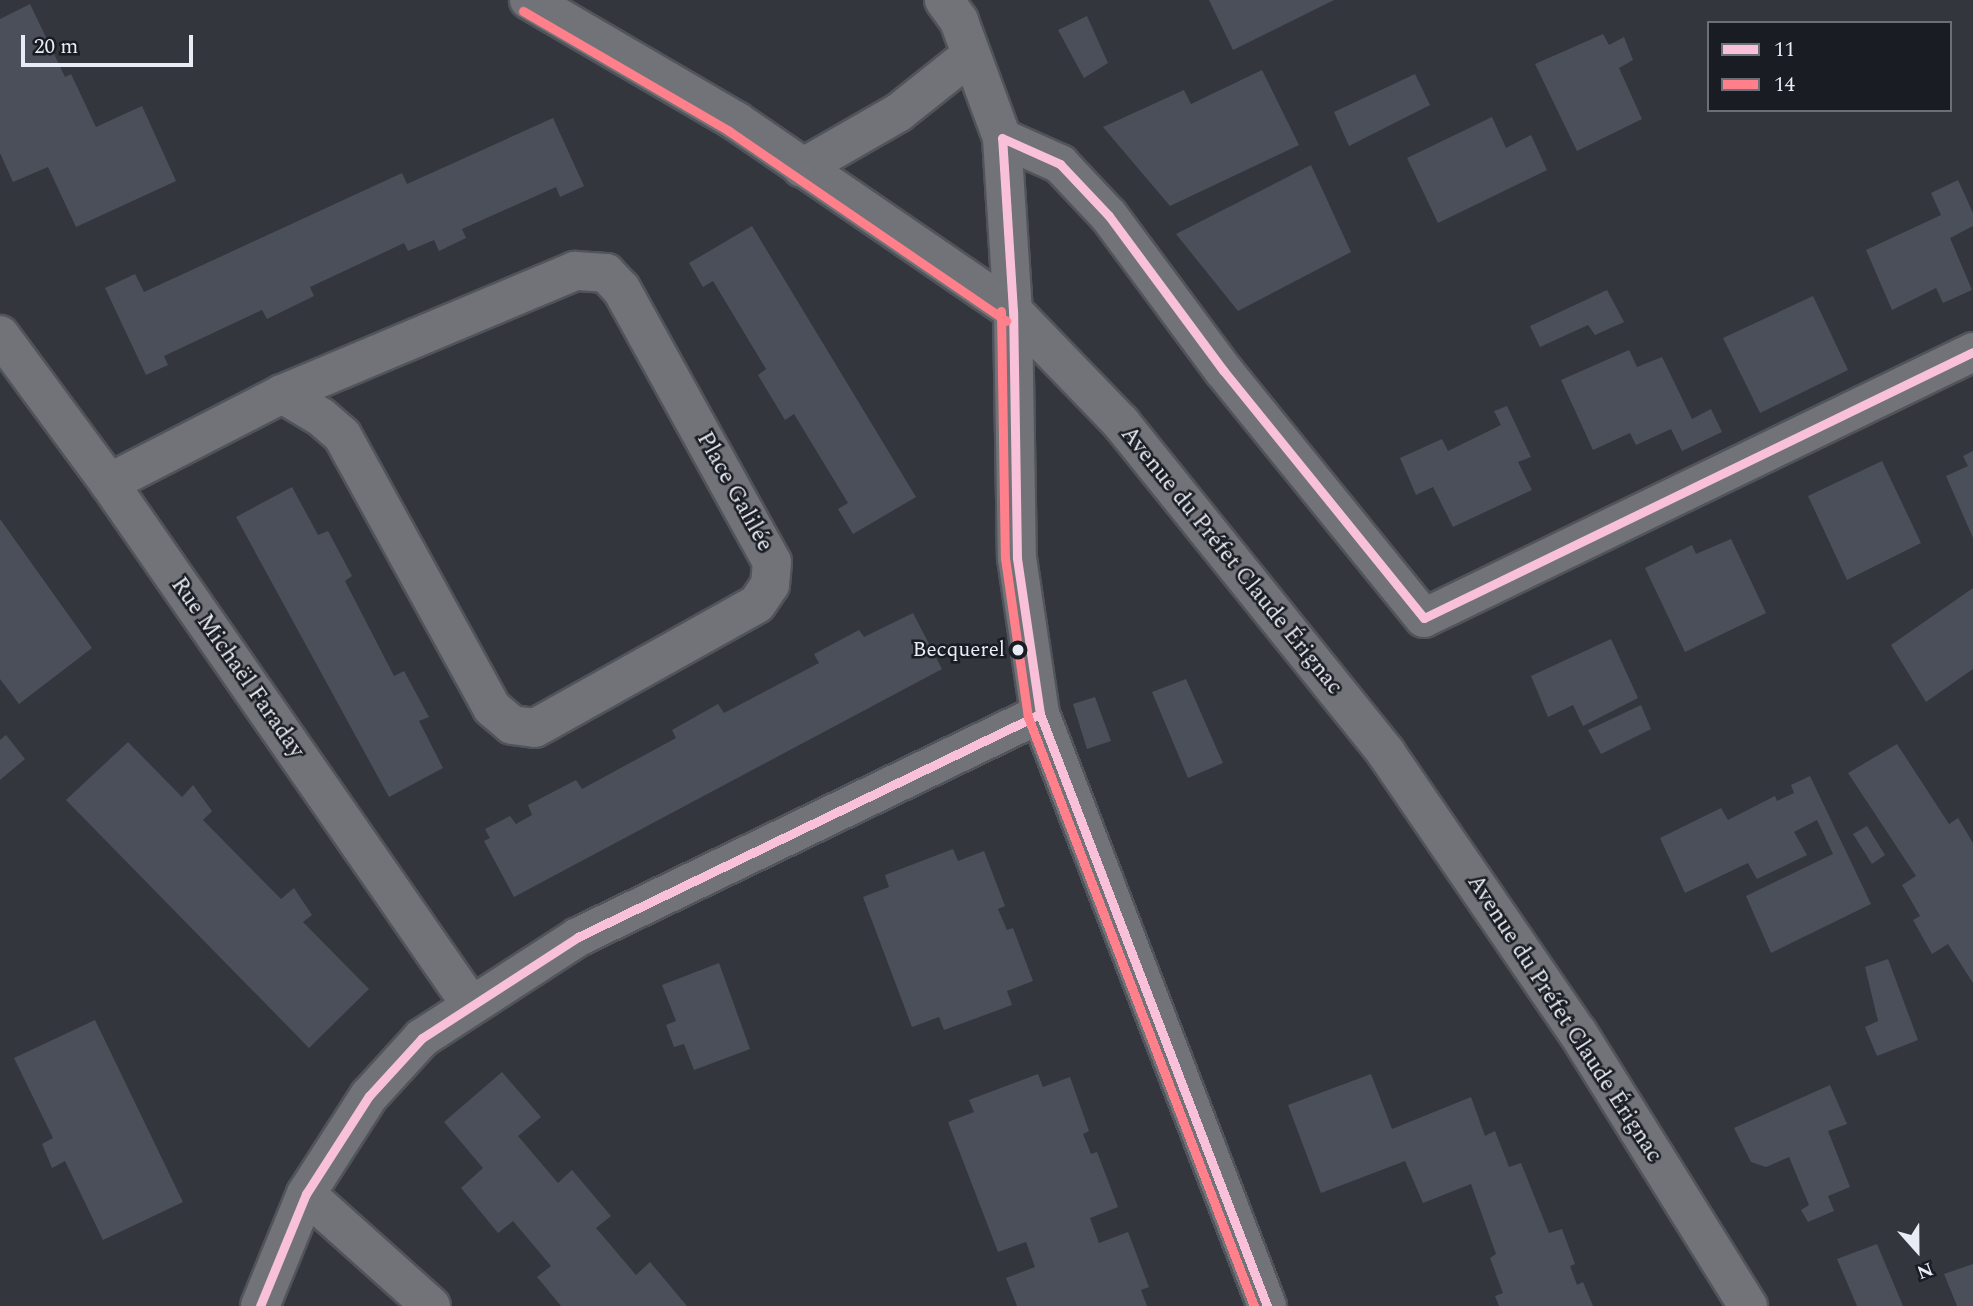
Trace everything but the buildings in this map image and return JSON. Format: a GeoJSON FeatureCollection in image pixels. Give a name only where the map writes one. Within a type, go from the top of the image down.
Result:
{"type":"FeatureCollection","features":[{"type":"Feature","properties":{"kind":"street","name":"Avenue du Préfet Claude Érignac"},"geometry":{"type":"LineString","coordinates":[[529,0],[736,121],[802,169],[1013,310],[1121,423],[1386,753],[1578,1033],[1748,1306]]}},
{"type":"Feature","properties":{"kind":"street"},"geometry":{"type":"LineString","coordinates":[[944,0],[959,21],[1002,138],[1013,310],[1017,558],[1040,714],[1267,1306]]}},
{"type":"Feature","properties":{"kind":"street"},"geometry":{"type":"LineString","coordinates":[[802,169],[898,113],[971,55]]}},
{"type":"Feature","properties":{"kind":"street"},"geometry":{"type":"LineString","coordinates":[[1002,138],[1060,164],[1109,216],[1223,370],[1424,618],[1973,352]]}},
{"type":"Feature","properties":{"kind":"street","name":"Place Galilée"},"geometry":{"type":"LineString","coordinates":[[109,483],[282,394],[575,271],[606,272],[621,289],[772,562],[770,585],[757,604],[535,728],[512,725],[492,708],[342,435],[321,416],[282,394]]}},
{"type":"Feature","properties":{"kind":"street","name":"Rue Michaël Faraday"},"geometry":{"type":"LineString","coordinates":[[0,335],[109,483],[471,1005]]}},
{"type":"Feature","properties":{"kind":"street"},"geometry":{"type":"LineString","coordinates":[[260,1306],[306,1194],[369,1096],[422,1038],[578,937],[1040,714]]}},
{"type":"Feature","properties":{"kind":"street"},"geometry":{"type":"LineString","coordinates":[[306,1194],[431,1306]]}},
{"type":"Feature","properties":{"kind":"transit line","name":"14"},"geometry":{"type":"LineString","coordinates":[[523,11],[729,131],[1006,321]]}},
{"type":"Feature","properties":{"kind":"transit line","name":"11"},"geometry":{"type":"LineString","coordinates":[[1267,1306],[1040,714],[1017,558],[1013,311],[1002,138],[1060,164],[1109,216],[1223,370],[1424,618],[1973,352]]}},
{"type":"Feature","properties":{"kind":"transit line","name":"14"},"geometry":{"type":"LineString","coordinates":[[1001,311],[1005,558],[1028,717],[1254,1306]]}},
{"type":"Feature","properties":{"kind":"transit line","name":"11"},"geometry":{"type":"LineString","coordinates":[[260,1306],[306,1194],[369,1096],[422,1038],[578,937],[1040,714]]}},
{"type":"Feature","properties":{"kind":"place","name":"Becquerel"},"geometry":{"type":"Point","coordinates":[1018,650]}}]}
